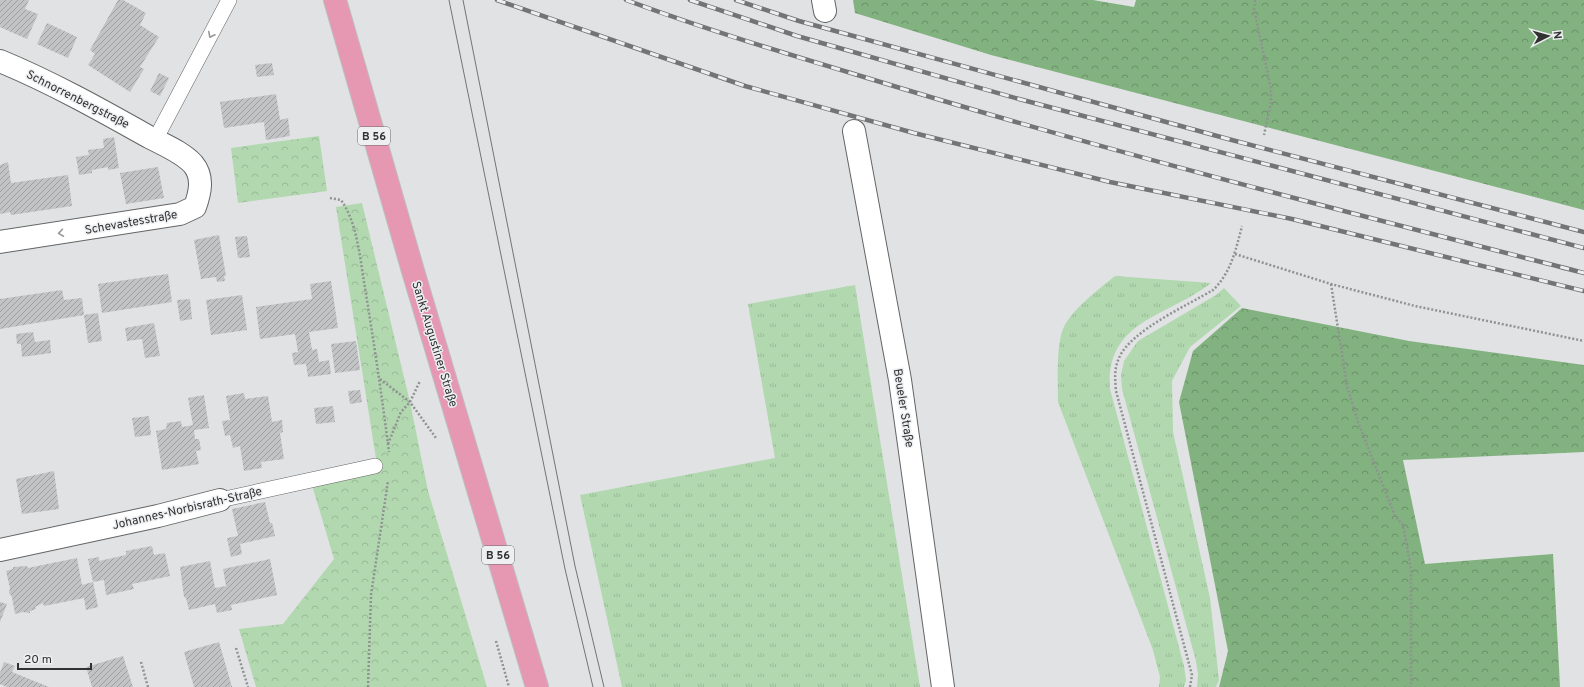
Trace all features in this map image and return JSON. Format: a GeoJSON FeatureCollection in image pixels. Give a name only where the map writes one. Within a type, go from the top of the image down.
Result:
{"type":"FeatureCollection","features":[{"type":"Feature","properties":{"kind":"main road","name":"Sankt Augustiner Straße"},"geometry":{"type":"LineString","coordinates":[[335,0],[413,272],[537,687]]}},
{"type":"Feature","properties":{"kind":"street","name":"Schnorrenbergstraße"},"geometry":{"type":"LineString","coordinates":[[0,61],[23,70],[155,140]]}},
{"type":"Feature","properties":{"kind":"street","name":"Beueler Straße"},"geometry":{"type":"LineString","coordinates":[[854,131],[900,380],[943,687]]}},
{"type":"Feature","properties":{"kind":"street","name":"Schevastesstraße"},"geometry":{"type":"LineString","coordinates":[[0,242],[180,214],[195,207],[200,192],[200,179],[194,165],[183,155],[155,140]]}},
{"type":"Feature","properties":{"kind":"street","name":"Johannes-Norbisrath-Straße"},"geometry":{"type":"LineString","coordinates":[[0,550],[158,516],[220,500]]}},
{"type":"Feature","properties":{"kind":"lane"},"geometry":{"type":"LineString","coordinates":[[155,140],[229,0]]}},
{"type":"Feature","properties":{"kind":"lane","name":"Johannes-Norbisrath-Straße"},"geometry":{"type":"LineString","coordinates":[[220,500],[375,466]]}},
{"type":"Feature","properties":{"kind":"path"},"geometry":{"type":"LineString","coordinates":[[1255,0],[1254,9],[1271,89],[1271,102],[1264,135]]}},
{"type":"Feature","properties":{"kind":"path"},"geometry":{"type":"LineString","coordinates":[[330,198],[341,200],[349,210],[357,242],[380,378],[390,457]]}},
{"type":"Feature","properties":{"kind":"path"},"geometry":{"type":"LineString","coordinates":[[1190,687],[1192,675],[1116,391],[1115,371],[1119,357],[1127,344],[1140,333],[1213,290],[1222,282],[1235,254],[1242,226]]}},
{"type":"Feature","properties":{"kind":"path"},"geometry":{"type":"LineString","coordinates":[[1235,254],[1331,284],[1436,311],[1584,341]]}},
{"type":"Feature","properties":{"kind":"path"},"geometry":{"type":"LineString","coordinates":[[1331,284],[1347,386],[1358,422],[1395,516],[1403,525],[1411,569],[1411,687]]}},
{"type":"Feature","properties":{"kind":"path"},"geometry":{"type":"LineString","coordinates":[[380,378],[410,402],[436,437],[438,445]]}},
{"type":"Feature","properties":{"kind":"path"},"geometry":{"type":"LineString","coordinates":[[388,444],[401,412],[410,402]]}},
{"type":"Feature","properties":{"kind":"path"},"geometry":{"type":"LineString","coordinates":[[368,687],[372,596],[388,478]]}},
{"type":"Feature","properties":{"kind":"path"},"geometry":{"type":"LineString","coordinates":[[495,634],[509,687]]}},
{"type":"Feature","properties":{"kind":"path"},"geometry":{"type":"LineString","coordinates":[[236,648],[248,687]]}},
{"type":"Feature","properties":{"kind":"path"},"geometry":{"type":"LineString","coordinates":[[141,662],[148,687]]}},
{"type":"Feature","properties":{"kind":"green space"},"geometry":{"type":"Polygon","coordinates":[[[853,0],[1093,0],[1134,7],[1136,0],[1584,0],[1584,210],[991,55],[855,13],[853,0]]]}},
{"type":"Feature","properties":{"kind":"green space"},"geometry":{"type":"Polygon","coordinates":[[[319,136],[327,191],[238,203],[231,148],[319,136]]]}},
{"type":"Feature","properties":{"kind":"green space"},"geometry":{"type":"Polygon","coordinates":[[[362,203],[410,402],[428,491],[487,687],[256,687],[239,629],[283,624],[334,559],[312,485],[378,471],[336,207],[362,203]]]}},
{"type":"Feature","properties":{"kind":"green space"},"geometry":{"type":"Polygon","coordinates":[[[1115,276],[1211,283],[1142,323],[1128,334],[1118,348],[1111,366],[1110,389],[1184,666],[1186,680],[1184,687],[1159,687],[1160,677],[1153,650],[1058,402],[1058,355],[1063,329],[1079,307],[1115,276]]]}},
{"type":"Feature","properties":{"kind":"green space"},"geometry":{"type":"Polygon","coordinates":[[[855,285],[920,687],[622,687],[580,495],[775,458],[748,304],[855,285]]]}},
{"type":"Feature","properties":{"kind":"green space"},"geometry":{"type":"Polygon","coordinates":[[[1224,288],[1241,306],[1190,347],[1172,381],[1173,432],[1210,598],[1219,680],[1216,687],[1197,687],[1198,674],[1196,661],[1122,389],[1121,375],[1124,361],[1138,341],[1216,295],[1224,288]]]}},
{"type":"Feature","properties":{"kind":"green space"},"geometry":{"type":"Polygon","coordinates":[[[1242,308],[1409,341],[1584,365],[1584,452],[1403,460],[1425,564],[1553,554],[1560,687],[1219,687],[1228,651],[1179,402],[1193,351],[1242,308]]]}},
{"type":"Feature","properties":{"kind":"building"},"geometry":{"type":"Polygon","coordinates":[[[0,0],[29,0],[25,9],[38,14],[27,39],[0,27],[0,0]]]}},
{"type":"Feature","properties":{"kind":"building"},"geometry":{"type":"Polygon","coordinates":[[[118,0],[123,0],[146,13],[140,25],[159,37],[140,67],[144,69],[130,92],[88,65],[95,54],[90,50],[118,0]]]}},
{"type":"Feature","properties":{"kind":"building"},"geometry":{"type":"Polygon","coordinates":[[[47,23],[77,37],[68,58],[37,44],[47,23]]]}},
{"type":"Feature","properties":{"kind":"building"},"geometry":{"type":"Polygon","coordinates":[[[272,63],[274,75],[257,77],[255,65],[272,63]]]}},
{"type":"Feature","properties":{"kind":"building"},"geometry":{"type":"Polygon","coordinates":[[[159,73],[169,78],[160,96],[150,91],[159,73]]]}},
{"type":"Feature","properties":{"kind":"building"},"geometry":{"type":"Polygon","coordinates":[[[276,94],[280,120],[288,118],[290,136],[266,140],[264,122],[224,128],[220,102],[276,94]]]}},
{"type":"Feature","properties":{"kind":"building"},"geometry":{"type":"Polygon","coordinates":[[[114,137],[119,168],[108,170],[108,167],[92,170],[92,173],[79,175],[76,157],[89,155],[88,150],[104,148],[103,139],[114,137]]]}},
{"type":"Feature","properties":{"kind":"building"},"geometry":{"type":"Polygon","coordinates":[[[8,162],[11,183],[68,175],[72,206],[11,215],[10,212],[0,214],[0,165],[8,162]]]}},
{"type":"Feature","properties":{"kind":"building"},"geometry":{"type":"Polygon","coordinates":[[[158,167],[164,198],[126,204],[120,173],[158,167]]]}},
{"type":"Feature","properties":{"kind":"building"},"geometry":{"type":"Polygon","coordinates":[[[219,235],[226,276],[224,276],[225,281],[217,282],[216,277],[201,279],[194,240],[219,235]]]}},
{"type":"Feature","properties":{"kind":"building"},"geometry":{"type":"Polygon","coordinates":[[[247,236],[250,257],[238,258],[235,237],[247,236]]]}},
{"type":"Feature","properties":{"kind":"building"},"geometry":{"type":"Polygon","coordinates":[[[168,274],[172,302],[102,313],[98,284],[168,274]]]}},
{"type":"Feature","properties":{"kind":"building"},"geometry":{"type":"Polygon","coordinates":[[[331,281],[338,328],[309,332],[312,350],[317,349],[319,362],[329,360],[331,374],[308,377],[306,364],[294,365],[292,353],[298,352],[295,334],[260,339],[256,307],[312,299],[310,284],[331,281]]]}},
{"type":"Feature","properties":{"kind":"building"},"geometry":{"type":"Polygon","coordinates":[[[62,290],[64,300],[82,298],[84,315],[0,329],[0,299],[62,290]]]}},
{"type":"Feature","properties":{"kind":"building"},"geometry":{"type":"Polygon","coordinates":[[[242,295],[247,330],[211,335],[206,300],[242,295]]]}},
{"type":"Feature","properties":{"kind":"building"},"geometry":{"type":"Polygon","coordinates":[[[190,299],[192,319],[180,321],[177,300],[190,299]]]}},
{"type":"Feature","properties":{"kind":"building"},"geometry":{"type":"Polygon","coordinates":[[[98,313],[102,341],[88,343],[84,315],[98,313]]]}},
{"type":"Feature","properties":{"kind":"building"},"geometry":{"type":"Polygon","coordinates":[[[154,323],[160,356],[145,358],[142,339],[127,341],[125,328],[154,323]]]}},
{"type":"Feature","properties":{"kind":"building"},"geometry":{"type":"Polygon","coordinates":[[[33,332],[35,342],[50,340],[51,353],[22,357],[21,344],[17,344],[16,334],[33,332]]]}},
{"type":"Feature","properties":{"kind":"building"},"geometry":{"type":"Polygon","coordinates":[[[356,341],[360,370],[335,373],[331,344],[356,341]]]}},
{"type":"Feature","properties":{"kind":"building"},"geometry":{"type":"Polygon","coordinates":[[[360,390],[362,402],[350,404],[348,391],[360,390]]]}},
{"type":"Feature","properties":{"kind":"building"},"geometry":{"type":"Polygon","coordinates":[[[244,393],[245,399],[268,396],[272,422],[282,420],[283,432],[280,433],[284,459],[261,462],[262,468],[244,471],[240,446],[233,448],[230,435],[225,436],[222,421],[230,420],[226,396],[244,393]]]}},
{"type":"Feature","properties":{"kind":"building"},"geometry":{"type":"Polygon","coordinates":[[[204,395],[209,428],[194,430],[195,439],[199,439],[201,450],[196,451],[199,464],[162,470],[156,431],[166,429],[167,423],[181,421],[182,427],[193,425],[188,398],[204,395]]]}},
{"type":"Feature","properties":{"kind":"building"},"geometry":{"type":"Polygon","coordinates":[[[333,406],[335,422],[316,424],[314,408],[333,406]]]}},
{"type":"Feature","properties":{"kind":"building"},"geometry":{"type":"Polygon","coordinates":[[[149,416],[151,435],[135,437],[132,418],[149,416]]]}},
{"type":"Feature","properties":{"kind":"building"},"geometry":{"type":"Polygon","coordinates":[[[54,471],[59,509],[22,514],[16,479],[54,471]]]}},
{"type":"Feature","properties":{"kind":"building"},"geometry":{"type":"Polygon","coordinates":[[[265,502],[275,536],[240,544],[242,554],[231,557],[227,538],[238,536],[232,509],[265,502]]]}},
{"type":"Feature","properties":{"kind":"building"},"geometry":{"type":"Polygon","coordinates":[[[152,546],[154,555],[165,553],[170,576],[132,584],[134,589],[106,595],[104,580],[93,582],[88,559],[99,557],[99,561],[126,555],[126,551],[152,546]]]}},
{"type":"Feature","properties":{"kind":"building"},"geometry":{"type":"Polygon","coordinates":[[[77,558],[82,585],[93,582],[98,607],[86,610],[84,598],[44,606],[43,603],[35,607],[36,609],[30,611],[30,613],[23,612],[15,614],[12,597],[9,593],[10,588],[6,571],[13,569],[13,567],[27,566],[28,568],[77,558]]]}},
{"type":"Feature","properties":{"kind":"building"},"geometry":{"type":"Polygon","coordinates":[[[270,559],[277,595],[231,605],[232,610],[217,613],[215,604],[189,610],[186,598],[184,597],[180,567],[210,561],[215,588],[226,586],[223,569],[270,559]]]}},
{"type":"Feature","properties":{"kind":"building"},"geometry":{"type":"Polygon","coordinates":[[[0,602],[7,604],[0,622],[0,602]]]}},
{"type":"Feature","properties":{"kind":"building"},"geometry":{"type":"Polygon","coordinates":[[[219,642],[232,687],[194,687],[184,652],[219,642]]]}},
{"type":"Feature","properties":{"kind":"building"},"geometry":{"type":"Polygon","coordinates":[[[123,656],[133,687],[92,687],[86,667],[123,656]]]}},
{"type":"Feature","properties":{"kind":"building"},"geometry":{"type":"Polygon","coordinates":[[[4,662],[15,666],[12,672],[49,687],[7,687],[0,684],[0,673],[4,662]]]}},
{"type":"Feature","properties":{"kind":"tram line"},"geometry":{"type":"LineString","coordinates":[[449,0],[565,569],[593,687]]}},
{"type":"Feature","properties":{"kind":"tram line"},"geometry":{"type":"LineString","coordinates":[[463,0],[575,566],[604,687]]}},
{"type":"Feature","properties":{"kind":"railway"},"geometry":{"type":"LineString","coordinates":[[497,0],[745,86],[914,133],[1110,182],[1292,219],[1584,291]]}},
{"type":"Feature","properties":{"kind":"railway"},"geometry":{"type":"LineString","coordinates":[[626,0],[774,50],[1043,130],[1223,179],[1584,273]]}},
{"type":"Feature","properties":{"kind":"railway"},"geometry":{"type":"LineString","coordinates":[[690,0],[797,36],[1019,99],[1584,248]]}},
{"type":"Feature","properties":{"kind":"railway"},"geometry":{"type":"LineString","coordinates":[[736,0],[799,21],[1228,139],[1584,232]]}}]}
